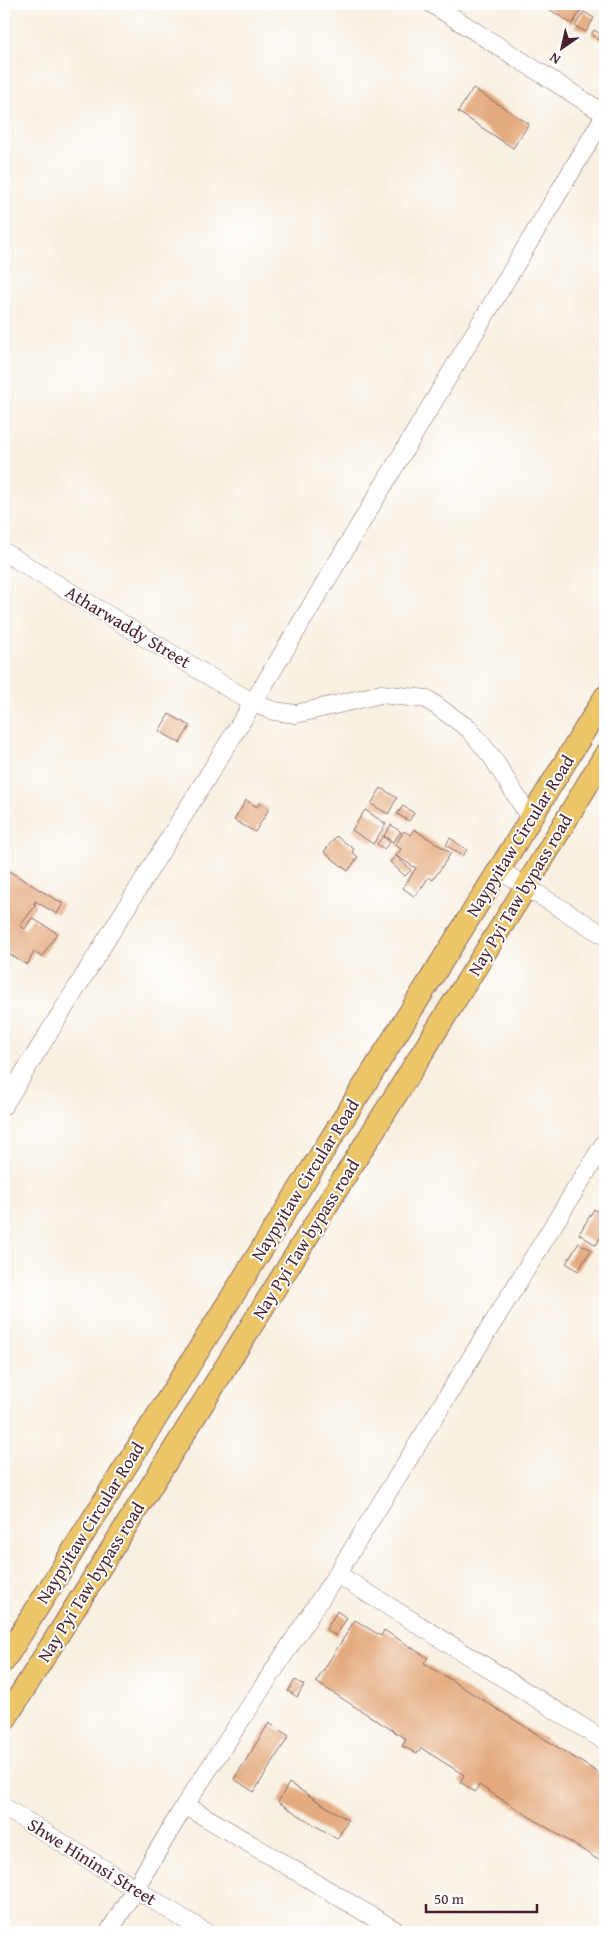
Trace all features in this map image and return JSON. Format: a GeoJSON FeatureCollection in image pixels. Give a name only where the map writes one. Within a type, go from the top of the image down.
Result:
{"type":"FeatureCollection","features":[{"type":"Feature","properties":{"kind":"main road","name":"Naypyitaw Circular Road"},"geometry":{"type":"LineString","coordinates":[[4,1661],[499,870],[605,697]]}},
{"type":"Feature","properties":{"kind":"main road","name":"Nay Pyi Taw bypass road"},"geometry":{"type":"LineString","coordinates":[[4,1721],[526,887],[605,755]]}},
{"type":"Feature","properties":{"kind":"street"},"geometry":{"type":"LineString","coordinates":[[4,1105],[253,703],[605,114],[432,4]]}},
{"type":"Feature","properties":{"kind":"street","name":"Atharwaddy Street"},"geometry":{"type":"LineString","coordinates":[[4,552],[253,703],[274,712],[296,714],[381,694],[427,699],[469,728],[492,757],[530,818]]}},
{"type":"Feature","properties":{"kind":"street"},"geometry":{"type":"LineString","coordinates":[[499,870],[605,936]]}},
{"type":"Feature","properties":{"kind":"street"},"geometry":{"type":"LineString","coordinates":[[109,1932],[184,1805],[337,1574],[605,1142]]}},
{"type":"Feature","properties":{"kind":"street"},"geometry":{"type":"LineString","coordinates":[[337,1574],[605,1741]]}},
{"type":"Feature","properties":{"kind":"street"},"geometry":{"type":"LineString","coordinates":[[184,1805],[398,1932]]}},
{"type":"Feature","properties":{"kind":"street","name":"Shwe Hininsi Street"},"geometry":{"type":"LineString","coordinates":[[4,1807],[205,1932]]}},
{"type":"Feature","properties":{"kind":"building"},"geometry":{"type":"Polygon","coordinates":[[[541,4],[585,4],[572,24],[541,4]]]}},
{"type":"Feature","properties":{"kind":"building"},"geometry":{"type":"Polygon","coordinates":[[[584,12],[594,18],[586,32],[575,26],[584,12]]]}},
{"type":"Feature","properties":{"kind":"building"},"geometry":{"type":"Polygon","coordinates":[[[594,30],[604,36],[601,41],[591,35],[594,30]]]}},
{"type":"Feature","properties":{"kind":"building"},"geometry":{"type":"Polygon","coordinates":[[[473,88],[529,124],[513,148],[458,112],[473,88]]]}},
{"type":"Feature","properties":{"kind":"building"},"geometry":{"type":"Polygon","coordinates":[[[169,714],[190,726],[180,743],[159,731],[169,714]]]}},
{"type":"Feature","properties":{"kind":"building"},"geometry":{"type":"Polygon","coordinates":[[[381,788],[397,798],[388,814],[371,804],[381,788]]]}},
{"type":"Feature","properties":{"kind":"building"},"geometry":{"type":"Polygon","coordinates":[[[246,800],[257,807],[259,803],[269,809],[255,832],[234,820],[246,800]]]}},
{"type":"Feature","properties":{"kind":"building"},"geometry":{"type":"Polygon","coordinates":[[[403,806],[414,813],[409,821],[397,814],[403,806]]]}},
{"type":"Feature","properties":{"kind":"building"},"geometry":{"type":"Polygon","coordinates":[[[365,810],[386,824],[373,844],[352,830],[365,810]]]}},
{"type":"Feature","properties":{"kind":"building"},"geometry":{"type":"Polygon","coordinates":[[[391,825],[401,832],[393,842],[384,836],[391,825]]]}},
{"type":"Feature","properties":{"kind":"building"},"geometry":{"type":"Polygon","coordinates":[[[414,829],[451,853],[433,880],[429,877],[415,897],[403,888],[416,868],[396,856],[401,849],[395,845],[404,831],[410,835],[414,829]]]}},
{"type":"Feature","properties":{"kind":"building"},"geometry":{"type":"Polygon","coordinates":[[[336,836],[354,849],[352,852],[358,857],[348,871],[324,852],[336,836]]]}},
{"type":"Feature","properties":{"kind":"building"},"geometry":{"type":"Polygon","coordinates":[[[383,836],[390,842],[384,849],[377,844],[383,836]]]}},
{"type":"Feature","properties":{"kind":"building"},"geometry":{"type":"Polygon","coordinates":[[[450,838],[467,850],[462,856],[446,845],[450,838]]]}},
{"type":"Feature","properties":{"kind":"building"},"geometry":{"type":"Polygon","coordinates":[[[396,856],[411,870],[405,876],[390,862],[396,856]]]}},
{"type":"Feature","properties":{"kind":"building"},"geometry":{"type":"Polygon","coordinates":[[[4,868],[63,904],[57,914],[35,901],[34,904],[36,905],[20,926],[25,929],[32,918],[57,933],[42,957],[34,952],[27,965],[4,951],[4,868]]]}},
{"type":"Feature","properties":{"kind":"building"},"geometry":{"type":"Polygon","coordinates":[[[594,1209],[605,1216],[605,1230],[596,1245],[579,1234],[594,1209]]]}},
{"type":"Feature","properties":{"kind":"building"},"geometry":{"type":"Polygon","coordinates":[[[579,1243],[591,1250],[578,1271],[566,1263],[579,1243]]]}},
{"type":"Feature","properties":{"kind":"building"},"geometry":{"type":"Polygon","coordinates":[[[337,1611],[347,1618],[336,1636],[326,1630],[337,1611]]]}},
{"type":"Feature","properties":{"kind":"building"},"geometry":{"type":"Polygon","coordinates":[[[355,1620],[381,1636],[384,1630],[428,1658],[424,1663],[605,1777],[605,1864],[479,1785],[475,1792],[460,1782],[464,1775],[421,1748],[417,1754],[402,1746],[406,1739],[316,1682],[355,1620]]]}},
{"type":"Feature","properties":{"kind":"building"},"geometry":{"type":"Polygon","coordinates":[[[295,1680],[304,1685],[297,1697],[288,1691],[295,1680]]]}},
{"type":"Feature","properties":{"kind":"building"},"geometry":{"type":"Polygon","coordinates":[[[269,1723],[289,1736],[254,1792],[234,1779],[269,1723]]]}},
{"type":"Feature","properties":{"kind":"building"},"geometry":{"type":"Polygon","coordinates":[[[289,1783],[348,1820],[337,1839],[278,1802],[289,1783]]]}}]}
